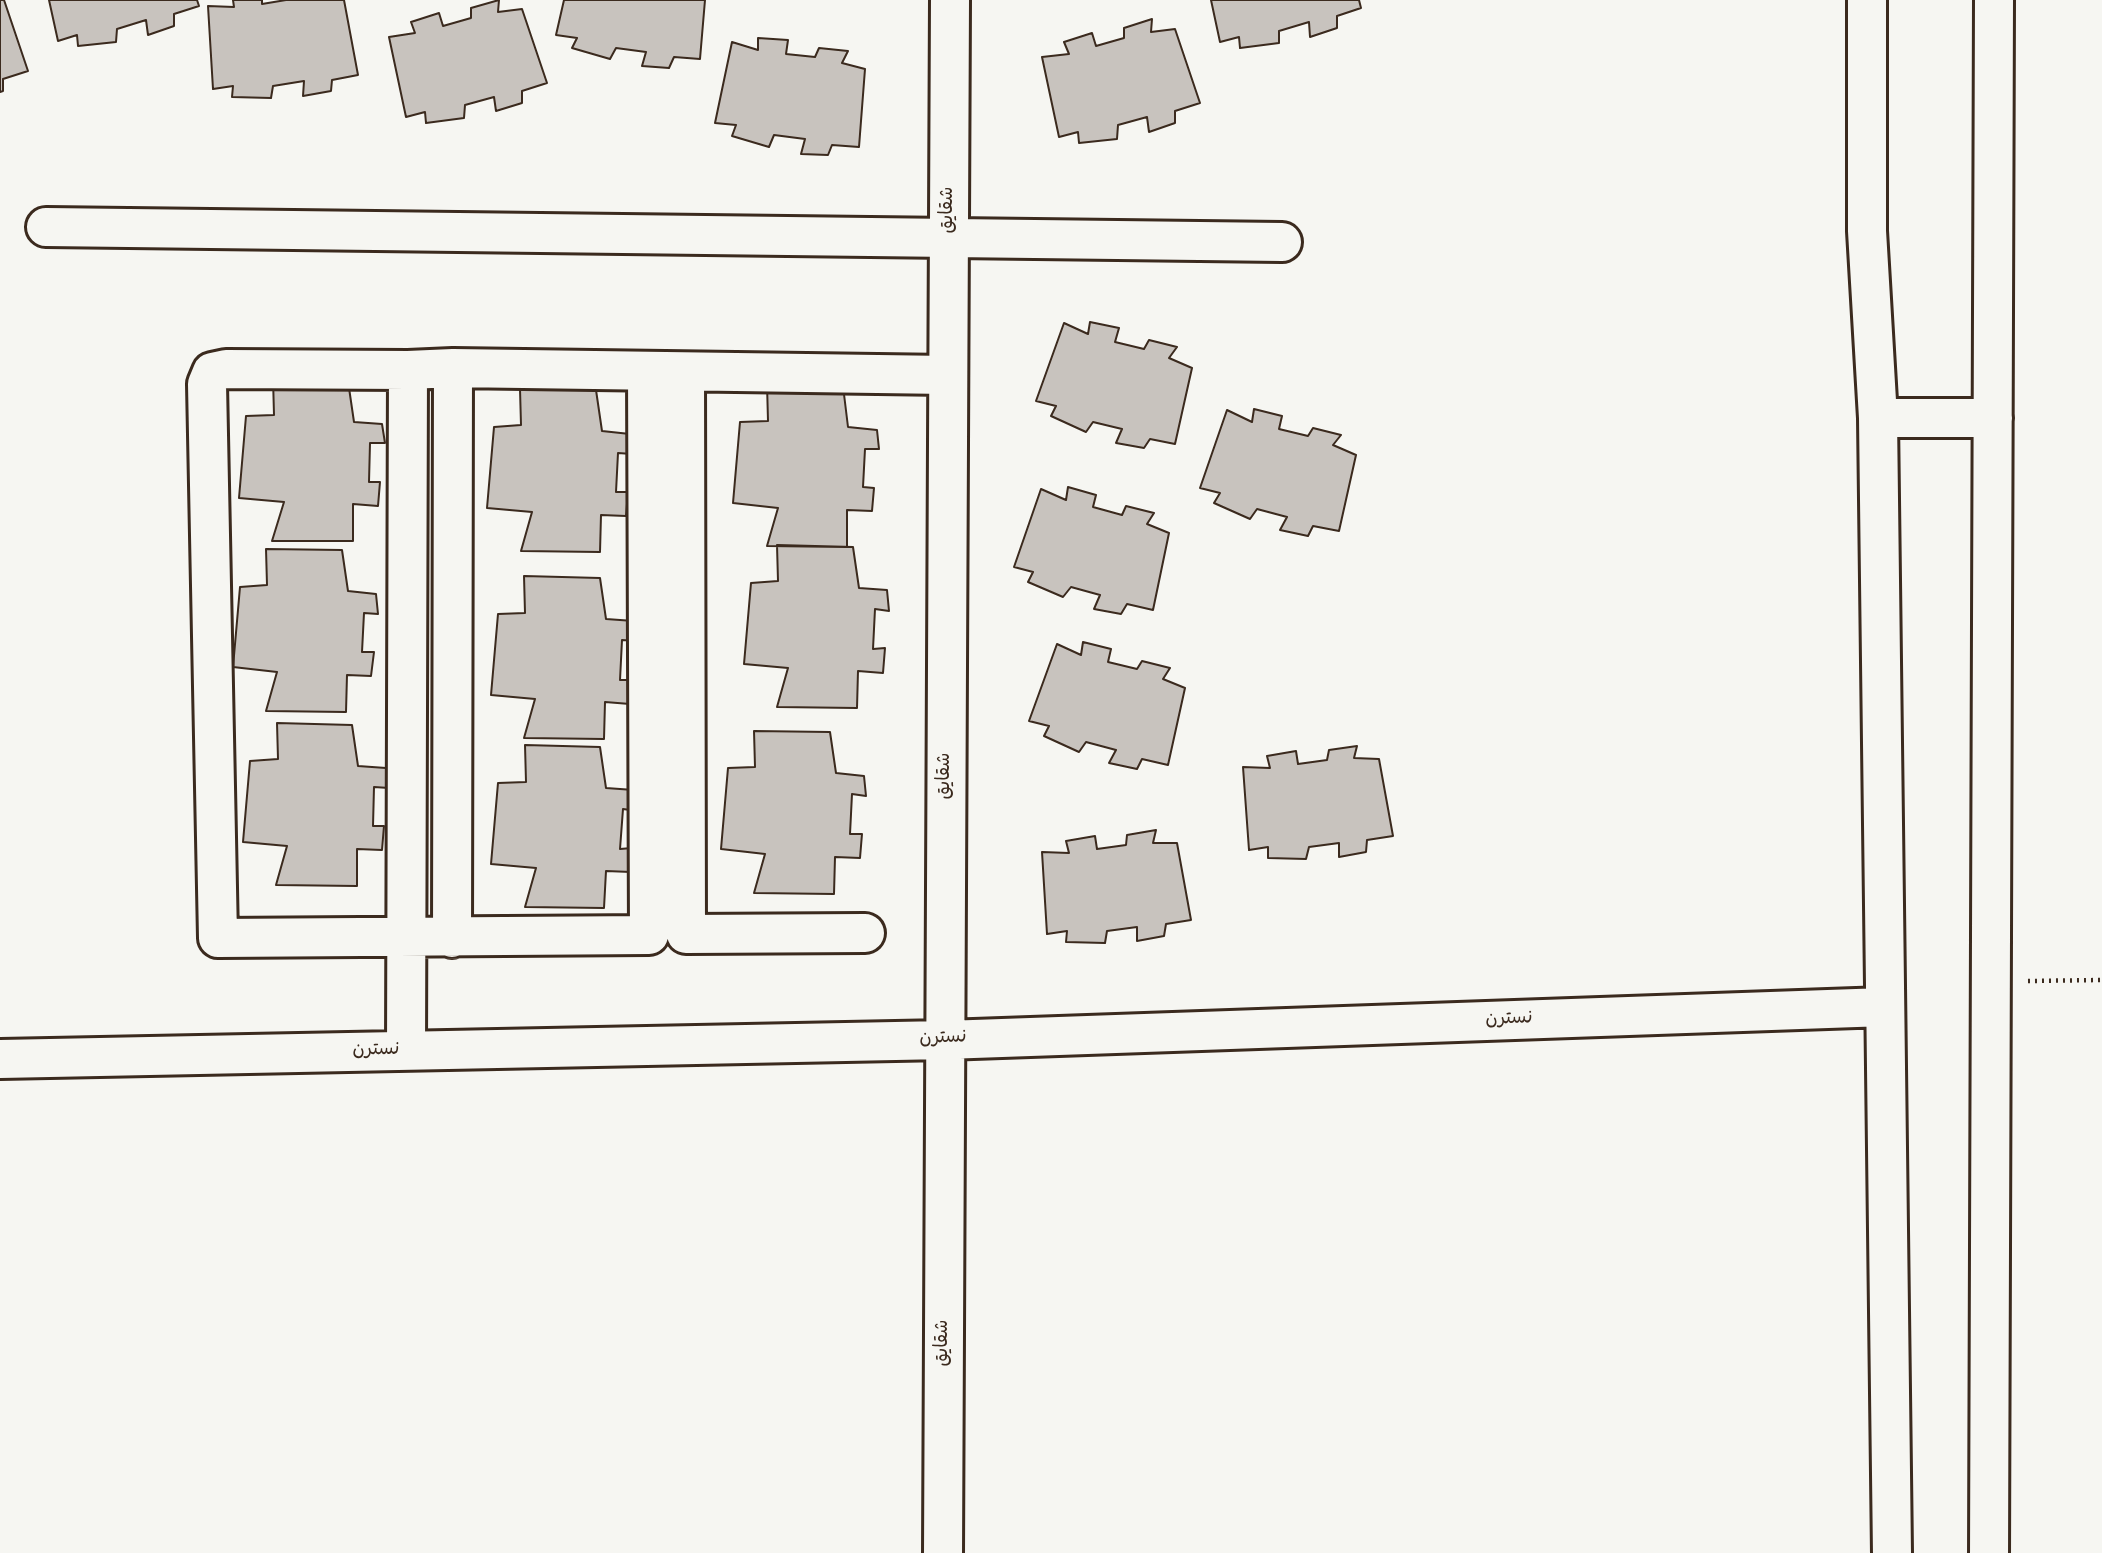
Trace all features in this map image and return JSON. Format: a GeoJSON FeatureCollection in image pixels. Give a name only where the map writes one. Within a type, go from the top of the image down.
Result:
{"type":"FeatureCollection","features":[{"type":"Feature","properties":{"kind":"street","name":"شقایق"},"geometry":{"type":"LineString","coordinates":[[943,1553],[950,0]]}},
{"type":"Feature","properties":{"kind":"street"},"geometry":{"type":"LineString","coordinates":[[1867,0],[1867,231],[1878,418],[1892,1553]]}},
{"type":"Feature","properties":{"kind":"street"},"geometry":{"type":"LineString","coordinates":[[1989,1553],[1994,0]]}},
{"type":"Feature","properties":{"kind":"street"},"geometry":{"type":"LineString","coordinates":[[46,227],[1282,242]]}},
{"type":"Feature","properties":{"kind":"street"},"geometry":{"type":"LineString","coordinates":[[865,933],[218,938],[207,384],[212,372],[226,369],[453,368],[948,375]]}},
{"type":"Feature","properties":{"kind":"street"},"geometry":{"type":"LineString","coordinates":[[452,937],[453,368]]}},
{"type":"Feature","properties":{"kind":"street"},"geometry":{"type":"LineString","coordinates":[[406,1051],[408,370]]}},
{"type":"Feature","properties":{"kind":"street"},"geometry":{"type":"LineString","coordinates":[[647,371],[668,935]]}},
{"type":"Feature","properties":{"kind":"street"},"geometry":{"type":"LineString","coordinates":[[668,935],[685,372]]}},
{"type":"Feature","properties":{"kind":"street"},"geometry":{"type":"LineString","coordinates":[[1878,418],[1993,418]]}},
{"type":"Feature","properties":{"kind":"street","name":"نسترن"},"geometry":{"type":"LineString","coordinates":[[0,1059],[945,1040],[1885,1007]]}},
{"type":"Feature","properties":{"kind":"path"},"geometry":{"type":"LineString","coordinates":[[1989,981],[2102,980]]}},
{"type":"Feature","properties":{"kind":"building"},"geometry":{"type":"Polygon","coordinates":[[[0,0],[4,0],[28,71],[3,79],[3,91],[0,92],[0,0]]]}},
{"type":"Feature","properties":{"kind":"building"},"geometry":{"type":"Polygon","coordinates":[[[49,0],[197,0],[199,6],[174,14],[174,26],[148,35],[146,20],[117,29],[116,42],[78,46],[77,35],[58,41],[49,0]]]}},
{"type":"Feature","properties":{"kind":"building"},"geometry":{"type":"Polygon","coordinates":[[[233,0],[262,0],[262,4],[286,0],[344,0],[358,75],[332,80],[331,91],[303,96],[304,81],[273,86],[271,98],[232,97],[233,86],[213,89],[208,6],[234,7],[233,0]]]}},
{"type":"Feature","properties":{"kind":"building"},"geometry":{"type":"Polygon","coordinates":[[[499,0],[498,12],[522,9],[547,83],[522,91],[522,103],[496,111],[494,97],[465,105],[464,118],[426,123],[425,112],[406,117],[389,37],[415,33],[411,22],[439,13],[443,26],[471,18],[471,8],[499,0]]]}},
{"type":"Feature","properties":{"kind":"building"},"geometry":{"type":"Polygon","coordinates":[[[564,0],[705,0],[700,59],[674,57],[669,68],[642,66],[646,52],[616,48],[610,59],[572,48],[577,38],[556,35],[564,0]]]}},
{"type":"Feature","properties":{"kind":"building"},"geometry":{"type":"Polygon","coordinates":[[[1211,0],[1359,0],[1361,8],[1337,16],[1337,28],[1310,37],[1309,22],[1279,31],[1279,43],[1240,48],[1239,37],[1220,42],[1211,0]]]}},
{"type":"Feature","properties":{"kind":"building"},"geometry":{"type":"Polygon","coordinates":[[[1152,19],[1151,32],[1175,29],[1200,103],[1175,111],[1175,123],[1149,132],[1147,117],[1118,125],[1117,139],[1079,143],[1078,132],[1059,137],[1042,57],[1069,54],[1064,42],[1092,33],[1096,46],[1124,38],[1124,28],[1152,19]]]}},
{"type":"Feature","properties":{"kind":"building"},"geometry":{"type":"Polygon","coordinates":[[[758,38],[788,40],[786,54],[815,57],[819,48],[848,51],[842,63],[865,69],[859,147],[832,145],[828,155],[801,154],[805,139],[774,135],[769,147],[732,136],[736,125],[715,123],[732,42],[758,50],[758,38]]]}},
{"type":"Feature","properties":{"kind":"building"},"geometry":{"type":"Polygon","coordinates":[[[1090,322],[1119,328],[1115,342],[1144,349],[1149,340],[1177,347],[1169,358],[1192,368],[1175,444],[1150,439],[1144,448],[1116,443],[1122,429],[1093,422],[1086,432],[1051,416],[1056,406],[1036,401],[1064,323],[1088,334],[1090,322]]]}},
{"type":"Feature","properties":{"kind":"building"},"geometry":{"type":"Polygon","coordinates":[[[273,378],[348,381],[354,422],[382,424],[385,443],[370,443],[369,482],[380,482],[378,506],[353,504],[353,541],[272,541],[284,502],[239,498],[246,416],[274,415],[273,378]]]}},
{"type":"Feature","properties":{"kind":"building"},"geometry":{"type":"Polygon","coordinates":[[[767,384],[843,386],[848,427],[877,430],[879,449],[865,449],[863,487],[874,488],[872,511],[847,510],[847,547],[767,546],[778,508],[733,503],[740,422],[768,421],[767,384]]]}},
{"type":"Feature","properties":{"kind":"building"},"geometry":{"type":"Polygon","coordinates":[[[520,389],[596,390],[602,431],[630,434],[632,454],[618,453],[616,492],[628,492],[626,516],[601,515],[600,552],[521,551],[532,512],[487,508],[494,427],[521,425],[520,389]]]}},
{"type":"Feature","properties":{"kind":"building"},"geometry":{"type":"Polygon","coordinates":[[[1254,409],[1282,416],[1279,429],[1308,436],[1313,428],[1341,435],[1333,445],[1356,455],[1339,531],[1313,526],[1308,536],[1280,530],[1287,517],[1257,509],[1250,519],[1214,503],[1220,493],[1200,488],[1227,410],[1252,422],[1254,409]]]}},
{"type":"Feature","properties":{"kind":"building"},"geometry":{"type":"Polygon","coordinates":[[[1068,487],[1096,495],[1093,507],[1122,515],[1126,506],[1154,513],[1147,524],[1169,533],[1153,610],[1127,604],[1121,614],[1094,609],[1100,595],[1071,587],[1063,597],[1028,582],[1033,572],[1014,567],[1041,489],[1066,500],[1068,487]]]}},
{"type":"Feature","properties":{"kind":"building"},"geometry":{"type":"Polygon","coordinates":[[[777,545],[853,547],[859,588],[887,590],[889,611],[875,609],[873,649],[885,648],[883,673],[858,671],[857,708],[777,707],[788,668],[744,664],[751,583],[778,581],[777,545]]]}},
{"type":"Feature","properties":{"kind":"building"},"geometry":{"type":"Polygon","coordinates":[[[266,549],[342,550],[348,591],[376,594],[378,614],[364,613],[362,652],[374,652],[371,676],[347,675],[346,712],[266,711],[277,672],[233,667],[240,587],[267,585],[266,549]]]}},
{"type":"Feature","properties":{"kind":"building"},"geometry":{"type":"Polygon","coordinates":[[[524,576],[600,578],[606,619],[634,621],[636,641],[622,640],[620,680],[632,680],[630,704],[605,702],[604,739],[524,738],[535,699],[491,695],[498,614],[525,613],[524,576]]]}},
{"type":"Feature","properties":{"kind":"building"},"geometry":{"type":"Polygon","coordinates":[[[1083,642],[1111,649],[1108,662],[1137,669],[1142,661],[1170,668],[1163,679],[1185,688],[1168,765],[1142,759],[1137,769],[1109,763],[1116,750],[1086,742],[1079,752],[1044,736],[1049,726],[1029,721],[1057,644],[1081,655],[1083,642]]]}},
{"type":"Feature","properties":{"kind":"building"},"geometry":{"type":"Polygon","coordinates":[[[277,723],[352,725],[358,766],[386,768],[389,788],[374,787],[373,826],[384,826],[382,850],[357,849],[357,886],[276,885],[287,846],[243,842],[250,761],[278,759],[277,723]]]}},
{"type":"Feature","properties":{"kind":"building"},"geometry":{"type":"Polygon","coordinates":[[[754,731],[830,732],[836,773],[864,776],[866,796],[852,794],[850,834],[862,834],[860,858],[835,857],[834,894],[754,893],[765,854],[721,849],[728,768],[755,767],[754,731]]]}},
{"type":"Feature","properties":{"kind":"building"},"geometry":{"type":"Polygon","coordinates":[[[525,745],[600,747],[606,788],[634,790],[637,811],[623,809],[620,849],[632,848],[631,872],[606,871],[604,908],[525,907],[536,868],[491,864],[498,783],[526,782],[525,745]]]}},
{"type":"Feature","properties":{"kind":"building"},"geometry":{"type":"Polygon","coordinates":[[[1357,746],[1354,758],[1379,759],[1393,836],[1367,840],[1366,852],[1339,857],[1339,843],[1309,847],[1306,859],[1268,858],[1268,847],[1249,850],[1243,767],[1270,768],[1267,756],[1296,751],[1298,764],[1327,760],[1329,750],[1357,746]]]}},
{"type":"Feature","properties":{"kind":"building"},"geometry":{"type":"Polygon","coordinates":[[[1156,830],[1153,843],[1177,843],[1191,920],[1166,924],[1164,936],[1137,941],[1137,927],[1107,931],[1105,943],[1066,942],[1067,931],[1047,934],[1042,852],[1069,853],[1066,841],[1095,836],[1097,849],[1126,845],[1127,835],[1156,830]]]}}]}
